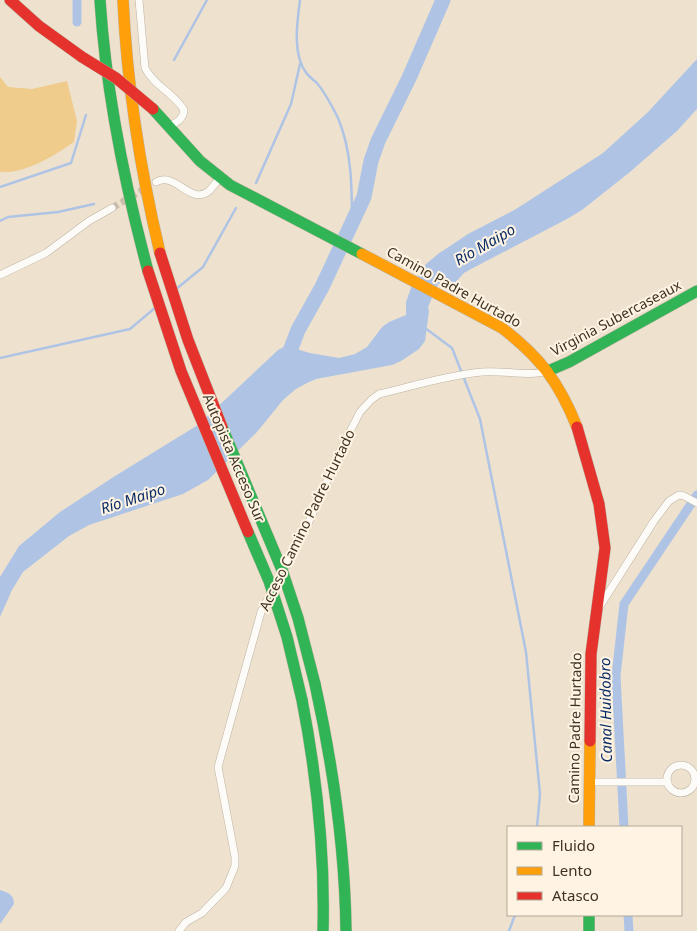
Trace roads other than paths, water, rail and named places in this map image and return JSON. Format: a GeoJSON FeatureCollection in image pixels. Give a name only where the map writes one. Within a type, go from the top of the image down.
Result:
{"type":"FeatureCollection","features":[{"type":"Feature","properties":{"kind":"main road","name":"Camino Padre Hurtado"},"geometry":{"type":"LineString","coordinates":[[10,0],[56,39],[116,78],[153,109],[200,161],[220,178],[254,198],[458,304],[512,335],[548,371],[564,394],[574,417],[596,489],[606,544],[590,670],[589,826]]}},
{"type":"Feature","properties":{"kind":"main road","name":"Autopista Acceso Sur"},"geometry":{"type":"LineString","coordinates":[[100,0],[106,72],[115,135],[129,202],[148,271],[181,370],[269,581],[287,637],[302,700],[312,755],[320,817],[323,931]]}},
{"type":"Feature","properties":{"kind":"main road","name":"Autopista Acceso Sur"},"geometry":{"type":"LineString","coordinates":[[123,0],[125,51],[136,140],[146,197],[160,253],[175,305],[196,365],[265,525],[283,572],[302,632],[315,684],[331,759],[340,820],[345,881],[346,931]]}},
{"type":"Feature","properties":{"kind":"main road","name":"Virginia Subercaseaux"},"geometry":{"type":"LineString","coordinates":[[548,371],[569,362],[697,291]]}},
{"type":"Feature","properties":{"kind":"main road"},"geometry":{"type":"LineString","coordinates":[[589,916],[589,931]]}},
{"type":"Feature","properties":{"kind":"street"},"geometry":{"type":"LineString","coordinates":[[139,0],[145,68],[150,77],[178,100],[184,110],[179,122],[169,126]]}},
{"type":"Feature","properties":{"kind":"street"},"geometry":{"type":"LineString","coordinates":[[156,182],[164,179],[171,180],[188,192],[200,194],[209,191],[220,178]]}},
{"type":"Feature","properties":{"kind":"street"},"geometry":{"type":"LineString","coordinates":[[0,275],[46,253],[112,208]]}},
{"type":"Feature","properties":{"kind":"street","name":"Acceso Camino Padre Hurtado"},"geometry":{"type":"LineString","coordinates":[[179,931],[186,922],[202,913],[226,888],[235,866],[235,856],[218,767],[261,612],[307,526],[340,451],[360,412],[379,394],[450,378],[483,372],[537,374],[548,371]]}},
{"type":"Feature","properties":{"kind":"street"},"geometry":{"type":"LineString","coordinates":[[597,611],[654,521],[669,501],[679,495],[697,503]]}},
{"type":"Feature","properties":{"kind":"street"},"geometry":{"type":"LineString","coordinates":[[689,768],[695,780],[689,791],[685,793],[672,790],[668,782],[669,773],[676,767],[680,766],[689,768],[697,771]]}},
{"type":"Feature","properties":{"kind":"street"},"geometry":{"type":"LineString","coordinates":[[589,782],[668,782]]}},
{"type":"Feature","properties":{"kind":"water"},"geometry":{"type":"Polygon","coordinates":[[[697,59],[697,109],[677,131],[582,210],[464,273],[454,284],[438,284],[428,307],[425,341],[419,349],[392,365],[316,379],[296,389],[283,400],[257,432],[208,480],[183,494],[89,525],[69,536],[23,572],[12,590],[0,617],[0,577],[19,546],[60,512],[198,425],[278,350],[286,346],[310,353],[339,358],[355,354],[367,347],[382,327],[406,315],[406,302],[412,285],[426,264],[468,234],[516,209],[603,153],[648,112],[697,59]]]}},
{"type":"Feature","properties":{"kind":"water"},"geometry":{"type":"Polygon","coordinates":[[[0,890],[12,896],[14,904],[0,924],[0,890]]]}},
{"type":"Feature","properties":{"kind":"waterway"},"geometry":{"type":"LineString","coordinates":[[77,0],[77,22]]}},
{"type":"Feature","properties":{"kind":"waterway"},"geometry":{"type":"LineString","coordinates":[[174,60],[207,0]]}},
{"type":"Feature","properties":{"kind":"waterway"},"geometry":{"type":"LineString","coordinates":[[300,0],[297,38],[299,58],[307,74],[316,82],[328,99],[343,131],[349,157],[352,224]]}},
{"type":"Feature","properties":{"kind":"waterway","name":"Río Maipo"},"geometry":{"type":"LineString","coordinates":[[284,367],[298,330],[322,287],[364,197],[371,161],[378,141],[409,78],[443,0]]}},
{"type":"Feature","properties":{"kind":"waterway"},"geometry":{"type":"LineString","coordinates":[[256,183],[291,104],[300,64]]}},
{"type":"Feature","properties":{"kind":"waterway"},"geometry":{"type":"LineString","coordinates":[[0,187],[71,163],[86,115]]}},
{"type":"Feature","properties":{"kind":"waterway"},"geometry":{"type":"LineString","coordinates":[[0,221],[8,217],[58,212],[94,204]]}},
{"type":"Feature","properties":{"kind":"waterway"},"geometry":{"type":"LineString","coordinates":[[175,290],[203,267],[236,208]]}},
{"type":"Feature","properties":{"kind":"waterway"},"geometry":{"type":"LineString","coordinates":[[0,358],[130,329],[156,307]]}},
{"type":"Feature","properties":{"kind":"waterway"},"geometry":{"type":"LineString","coordinates":[[425,328],[452,348],[480,419],[526,652],[540,794],[537,826]]}},
{"type":"Feature","properties":{"kind":"waterway","name":"Canal Huidobro"},"geometry":{"type":"LineString","coordinates":[[624,826],[616,676],[624,604],[697,495]]}},
{"type":"Feature","properties":{"kind":"waterway"},"geometry":{"type":"LineString","coordinates":[[509,931],[515,916]]}},
{"type":"Feature","properties":{"kind":"waterway","name":"Canal Huidobro"},"geometry":{"type":"LineString","coordinates":[[628,916],[629,931]]}},
{"type":"Feature","properties":{"kind":"tunnel"},"geometry":{"type":"LineString","coordinates":[[112,208],[146,188]]}}]}
